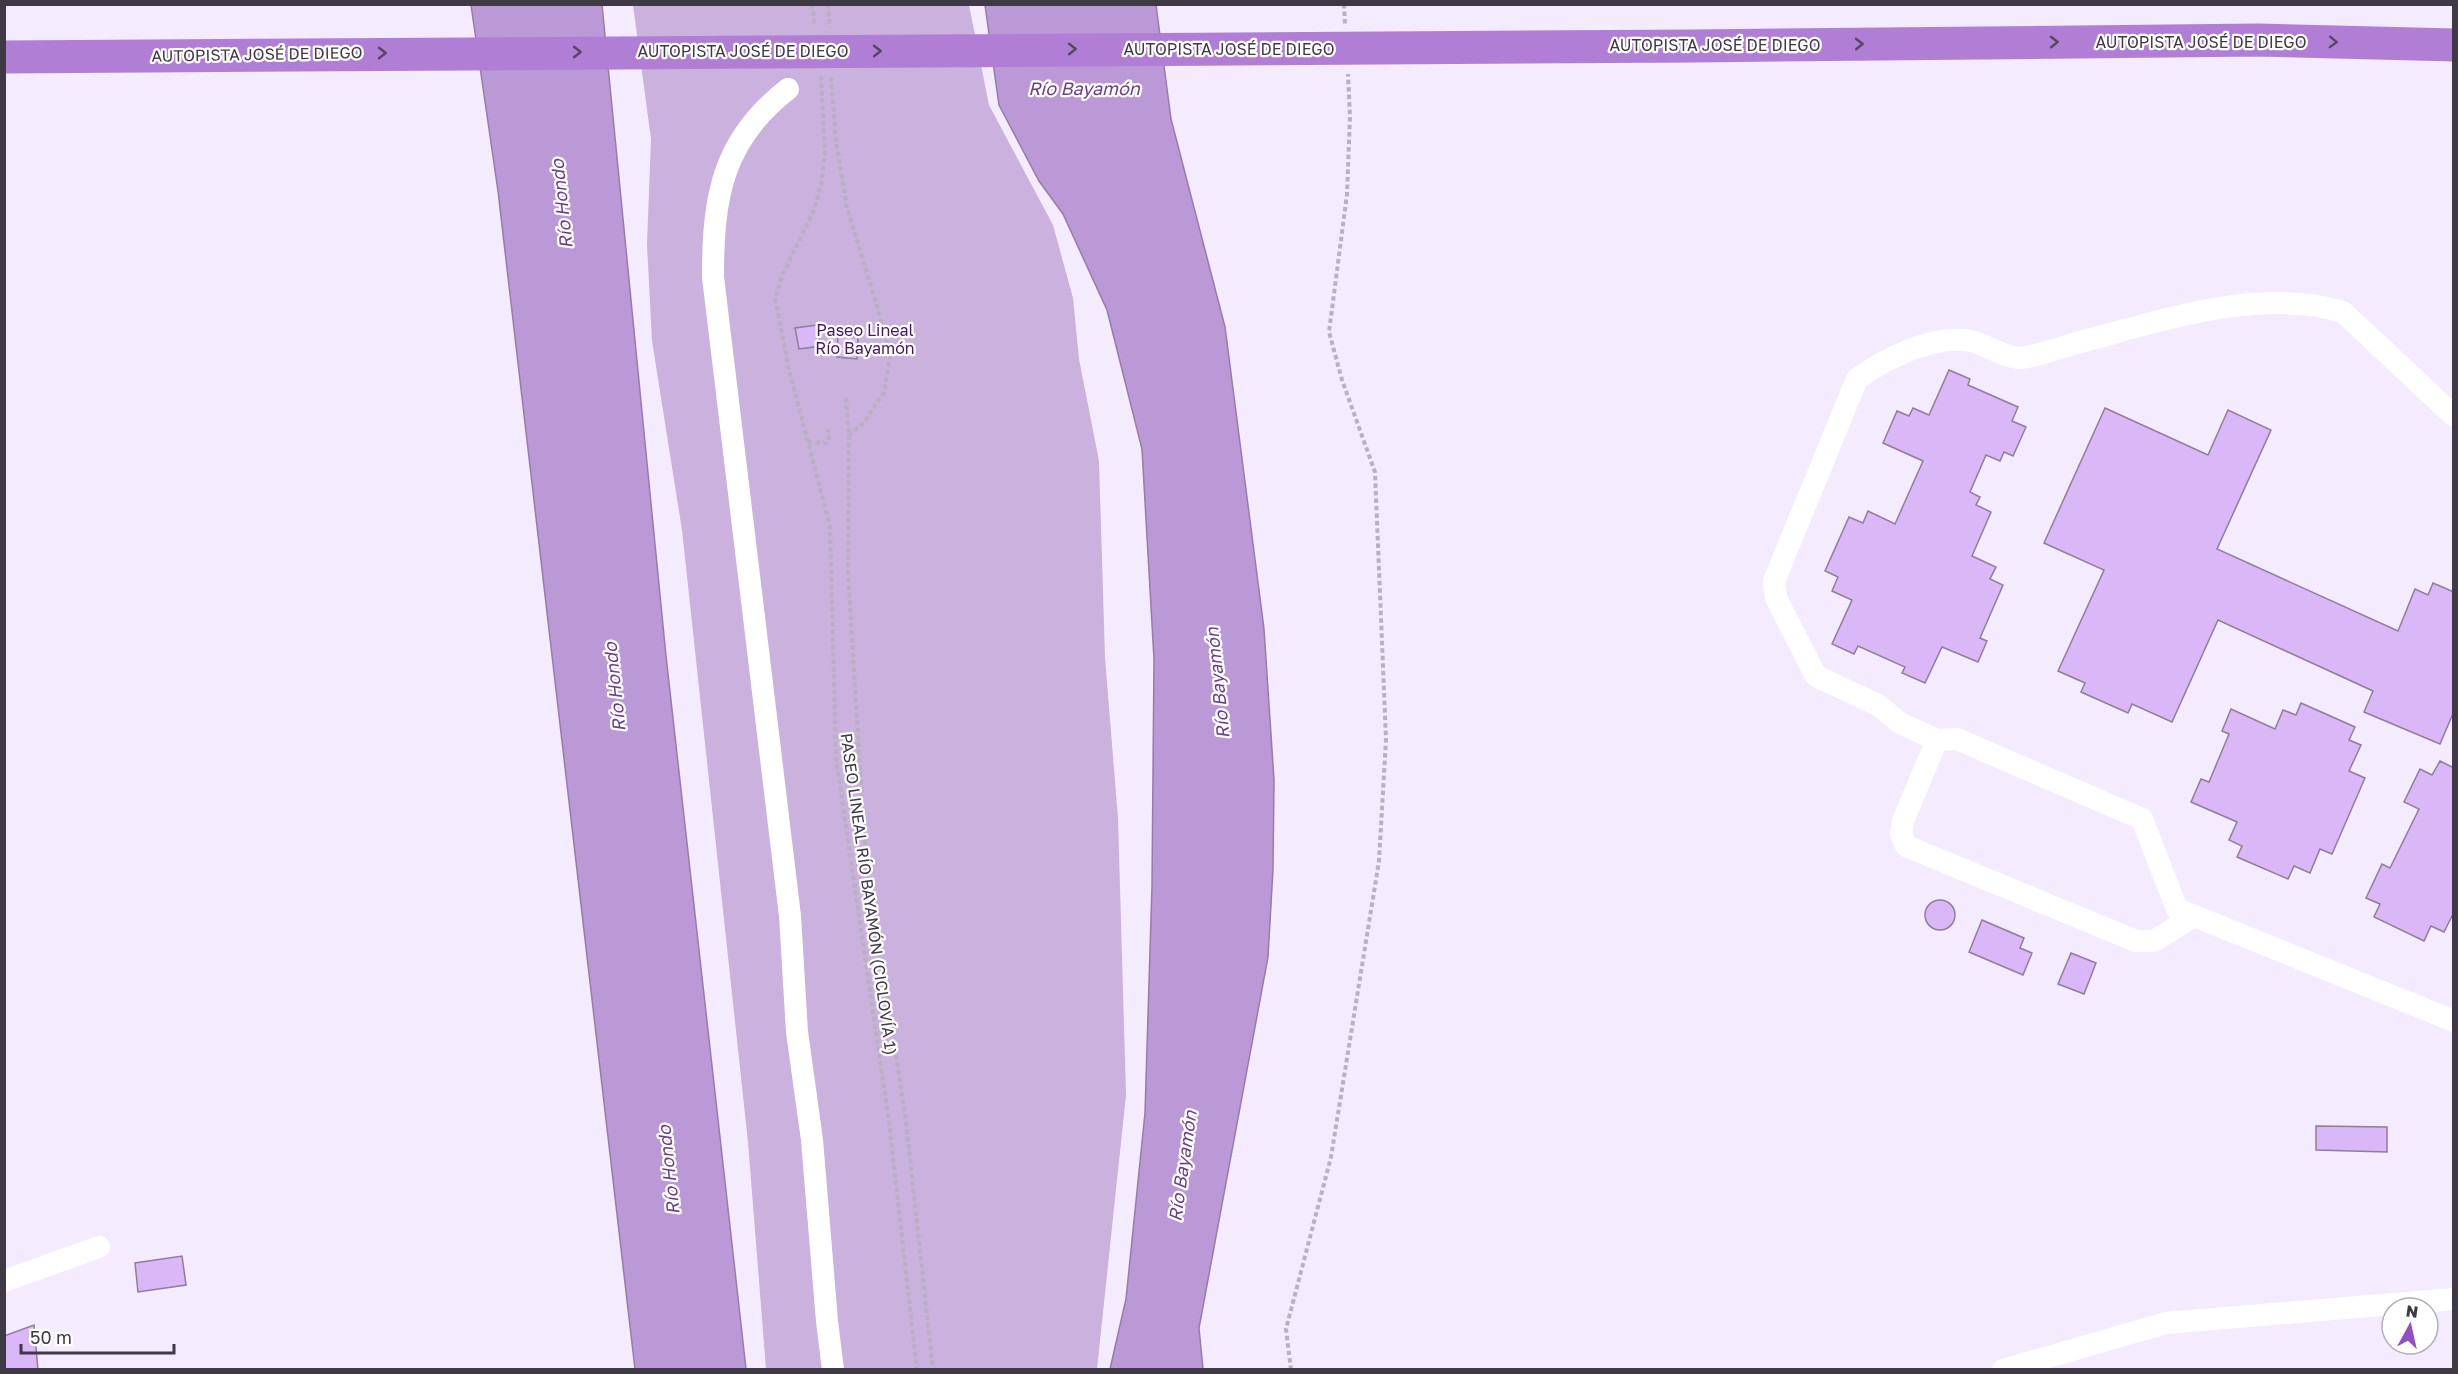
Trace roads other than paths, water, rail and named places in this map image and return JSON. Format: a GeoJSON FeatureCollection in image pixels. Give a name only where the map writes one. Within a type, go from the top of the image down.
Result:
{"type":"FeatureCollection","features":[{"type":"Feature","properties":{"kind":"highway"},"geometry":{"type":"LineString","coordinates":[[4,40],[139,42],[233,54]]}},
{"type":"Feature","properties":{"kind":"highway","name":"AUTOPISTA JOSÉ DE DIEGO"},"geometry":{"type":"LineString","coordinates":[[4,57],[2258,40],[2454,45]]}},
{"type":"Feature","properties":{"kind":"street"},"geometry":{"type":"LineString","coordinates":[[788,89],[757,116],[737,144],[719,195],[713,244],[713,277],[790,916],[797,1032],[812,1140],[826,1321],[833,1370]]}},
{"type":"Feature","properties":{"kind":"street"},"geometry":{"type":"LineString","coordinates":[[2454,416],[2343,312],[2323,306],[2295,304],[2210,308],[2018,358],[1971,341],[1941,340],[1919,347],[1869,370],[1857,379],[1774,581],[1776,598],[1816,676],[1878,705],[1900,723],[1937,740],[1957,739],[2142,819],[2176,909],[2454,1021]]}},
{"type":"Feature","properties":{"kind":"street"},"geometry":{"type":"LineString","coordinates":[[1937,740],[1903,821],[1901,834],[1906,846],[2136,941],[2154,941],[2194,916]]}},
{"type":"Feature","properties":{"kind":"street"},"geometry":{"type":"LineString","coordinates":[[4,1281],[99,1247]]}},
{"type":"Feature","properties":{"kind":"street"},"geometry":{"type":"LineString","coordinates":[[2004,1370],[2166,1323],[2454,1299]]}},
{"type":"Feature","properties":{"kind":"water","name":"Río Hondo"},"geometry":{"type":"Polygon","coordinates":[[[471,5],[602,5],[666,656],[746,1369],[635,1369],[498,191],[471,5]]]}},
{"type":"Feature","properties":{"kind":"water","name":"Río Bayamón"},"geometry":{"type":"Polygon","coordinates":[[[985,5],[1156,5],[1171,119],[1225,327],[1264,629],[1274,780],[1273,869],[1268,957],[1199,1328],[1203,1369],[1110,1369],[1126,1299],[1145,1113],[1152,886],[1154,659],[1142,449],[1107,310],[1063,214],[1039,181],[999,105],[985,5]]]}},
{"type":"Feature","properties":{"kind":"park label","name":"Paseo Lineal Río Bayamón"},"geometry":{"type":"Point","coordinates":[865,339]}}]}
